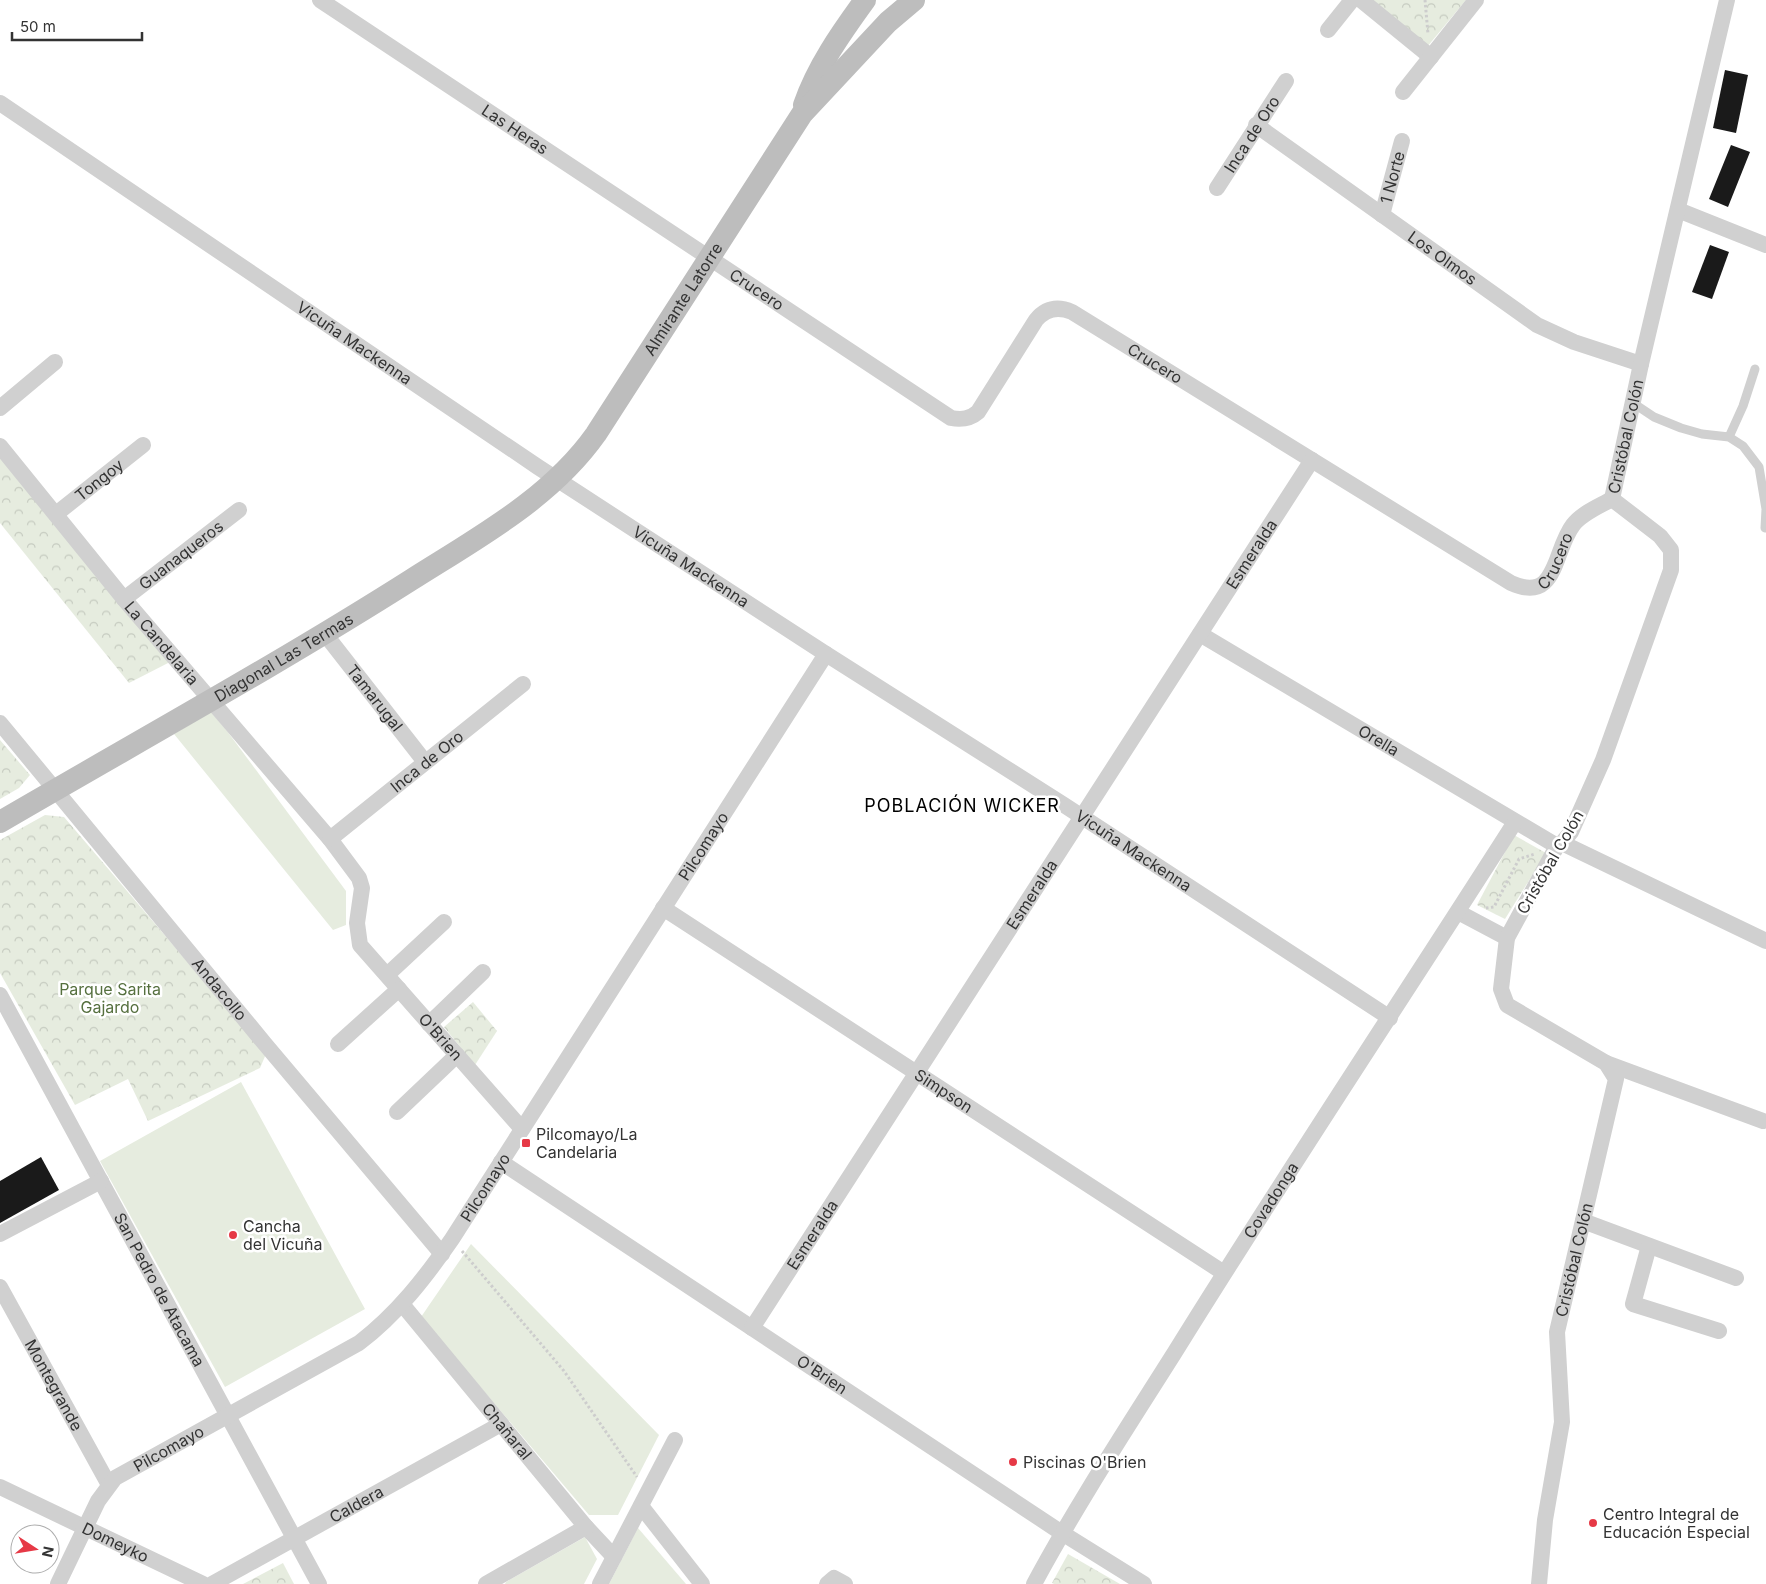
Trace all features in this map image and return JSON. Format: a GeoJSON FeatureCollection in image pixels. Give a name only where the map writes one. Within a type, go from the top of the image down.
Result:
{"type":"FeatureCollection","features":[{"type":"Feature","properties":{"kind":"main road","name":"Almirante Latorre"},"geometry":{"type":"LineString","coordinates":[[557,478],[582,455],[802,114],[888,22],[914,0]]}},
{"type":"Feature","properties":{"kind":"main road","name":"Almirante Latorre"},"geometry":{"type":"LineString","coordinates":[[802,114],[817,73],[861,1]]}},
{"type":"Feature","properties":{"kind":"main road","name":"Diagonal Las Termas"},"geometry":{"type":"LineString","coordinates":[[0,822],[325,634],[498,525],[557,478]]}},
{"type":"Feature","properties":{"kind":"street","name":"Las Heras"},"geometry":{"type":"LineString","coordinates":[[320,0],[709,257]]}},
{"type":"Feature","properties":{"kind":"street"},"geometry":{"type":"LineString","coordinates":[[1328,30],[1352,0]]}},
{"type":"Feature","properties":{"kind":"street"},"geometry":{"type":"LineString","coordinates":[[1361,0],[1431,57]]}},
{"type":"Feature","properties":{"kind":"street"},"geometry":{"type":"LineString","coordinates":[[1403,92],[1476,0]]}},
{"type":"Feature","properties":{"kind":"street","name":"Cristóbal Colón"},"geometry":{"type":"LineString","coordinates":[[1539,1584],[1545,1520],[1562,1422],[1557,1332],[1616,1079],[1606,1063],[1507,1005],[1501,989],[1507,938],[1559,845],[1571,832],[1603,760],[1671,570],[1671,550],[1660,536],[1612,499],[1727,0]]}},
{"type":"Feature","properties":{"kind":"street","name":"Inca de Oro"},"geometry":{"type":"LineString","coordinates":[[1217,188],[1286,81]]}},
{"type":"Feature","properties":{"kind":"street","name":"Vicuña Mackenna"},"geometry":{"type":"LineString","coordinates":[[0,104],[557,478],[826,654],[1082,816],[1390,1018]]}},
{"type":"Feature","properties":{"kind":"street","name":"Los Olmos"},"geometry":{"type":"LineString","coordinates":[[1256,125],[1541,327],[1574,342],[1642,364]]}},
{"type":"Feature","properties":{"kind":"street","name":"1 Norte"},"geometry":{"type":"LineString","coordinates":[[1382,215],[1402,141]]}},
{"type":"Feature","properties":{"kind":"street"},"geometry":{"type":"LineString","coordinates":[[1678,210],[1766,245]]}},
{"type":"Feature","properties":{"kind":"street","name":"Crucero"},"geometry":{"type":"LineString","coordinates":[[709,257],[952,418],[970,418],[978,412],[1036,320],[1046,311],[1058,308],[1072,312],[1511,583],[1528,589],[1542,585],[1549,578],[1575,522],[1612,499]]}},
{"type":"Feature","properties":{"kind":"street"},"geometry":{"type":"LineString","coordinates":[[0,408],[55,362]]}},
{"type":"Feature","properties":{"kind":"street","name":"Tongoy"},"geometry":{"type":"LineString","coordinates":[[56,514],[143,445]]}},
{"type":"Feature","properties":{"kind":"street","name":"La Candelaria"},"geometry":{"type":"LineString","coordinates":[[0,446],[124,599],[212,699],[330,839],[359,878],[362,888],[357,923],[360,945]]}},
{"type":"Feature","properties":{"kind":"street","name":"Esmeralda"},"geometry":{"type":"LineString","coordinates":[[752,1328],[1312,460]]}},
{"type":"Feature","properties":{"kind":"street","name":"Guanaqueros"},"geometry":{"type":"LineString","coordinates":[[124,599],[239,510]]}},
{"type":"Feature","properties":{"kind":"street","name":"Tamarugal"},"geometry":{"type":"LineString","coordinates":[[325,634],[426,762]]}},
{"type":"Feature","properties":{"kind":"street","name":"Orella"},"geometry":{"type":"LineString","coordinates":[[1200,634],[1515,822],[1559,845],[1766,941]]}},
{"type":"Feature","properties":{"kind":"street","name":"Pilcomayo"},"geometry":{"type":"LineString","coordinates":[[58,1584],[98,1501],[109,1485],[124,1472],[359,1343],[377,1329],[422,1281],[452,1239],[826,654]]}},
{"type":"Feature","properties":{"kind":"street","name":"Inca de Oro"},"geometry":{"type":"LineString","coordinates":[[330,839],[523,684]]}},
{"type":"Feature","properties":{"kind":"street","name":"Andacollo"},"geometry":{"type":"LineString","coordinates":[[0,723],[265,1044],[442,1254]]}},
{"type":"Feature","properties":{"kind":"street","name":"Covadonga"},"geometry":{"type":"LineString","coordinates":[[1036,1583],[1062,1533],[1224,1273],[1515,822]]}},
{"type":"Feature","properties":{"kind":"street","name":"Simpson"},"geometry":{"type":"LineString","coordinates":[[663,908],[1224,1273]]}},
{"type":"Feature","properties":{"kind":"street"},"geometry":{"type":"LineString","coordinates":[[1458,912],[1507,938]]}},
{"type":"Feature","properties":{"kind":"street"},"geometry":{"type":"LineString","coordinates":[[387,975],[444,922]]}},
{"type":"Feature","properties":{"kind":"street","name":"O'Brien"},"geometry":{"type":"LineString","coordinates":[[360,945],[522,1129]]}},
{"type":"Feature","properties":{"kind":"street"},"geometry":{"type":"LineString","coordinates":[[429,1024],[483,972]]}},
{"type":"Feature","properties":{"kind":"street"},"geometry":{"type":"LineString","coordinates":[[338,1044],[399,989]]}},
{"type":"Feature","properties":{"kind":"street","name":"San Pedro de Atacama"},"geometry":{"type":"LineString","coordinates":[[0,996],[319,1584]]}},
{"type":"Feature","properties":{"kind":"street"},"geometry":{"type":"LineString","coordinates":[[397,1112],[457,1055]]}},
{"type":"Feature","properties":{"kind":"street"},"geometry":{"type":"LineString","coordinates":[[1606,1063],[1764,1121]]}},
{"type":"Feature","properties":{"kind":"street","name":"O'Brien"},"geometry":{"type":"LineString","coordinates":[[501,1162],[1062,1533],[1144,1584]]}},
{"type":"Feature","properties":{"kind":"street"},"geometry":{"type":"LineString","coordinates":[[0,1234],[101,1181]]}},
{"type":"Feature","properties":{"kind":"street"},"geometry":{"type":"LineString","coordinates":[[1582,1222],[1736,1278]]}},
{"type":"Feature","properties":{"kind":"street"},"geometry":{"type":"LineString","coordinates":[[1649,1246],[1633,1304],[1719,1331]]}},
{"type":"Feature","properties":{"kind":"street","name":"Montegrande"},"geometry":{"type":"LineString","coordinates":[[0,1287],[109,1485]]}},
{"type":"Feature","properties":{"kind":"street","name":"Chañaral"},"geometry":{"type":"LineString","coordinates":[[402,1304],[586,1527],[614,1558]]}},
{"type":"Feature","properties":{"kind":"street","name":"Caldera"},"geometry":{"type":"LineString","coordinates":[[212,1584],[501,1424]]}},
{"type":"Feature","properties":{"kind":"street"},"geometry":{"type":"LineString","coordinates":[[600,1584],[675,1440]]}},
{"type":"Feature","properties":{"kind":"street","name":"Domeyko"},"geometry":{"type":"LineString","coordinates":[[0,1487],[203,1584]]}},
{"type":"Feature","properties":{"kind":"street"},"geometry":{"type":"LineString","coordinates":[[644,1499],[702,1584]]}},
{"type":"Feature","properties":{"kind":"street"},"geometry":{"type":"LineString","coordinates":[[486,1584],[586,1527]]}},
{"type":"Feature","properties":{"kind":"street"},"geometry":{"type":"LineString","coordinates":[[827,1584],[834,1578],[845,1584]]}},
{"type":"Feature","properties":{"kind":"lane"},"geometry":{"type":"LineString","coordinates":[[1729,438],[1743,406],[1755,369]]}},
{"type":"Feature","properties":{"kind":"lane"},"geometry":{"type":"LineString","coordinates":[[1633,403],[1654,417],[1681,428],[1702,434],[1729,438],[1743,446],[1759,467],[1766,509],[1765,528]]}},
{"type":"Feature","properties":{"kind":"path"},"geometry":{"type":"LineString","coordinates":[[1425,0],[1431,57]]}},
{"type":"Feature","properties":{"kind":"path"},"geometry":{"type":"LineString","coordinates":[[1458,912],[1494,907],[1519,859],[1559,845]]}},
{"type":"Feature","properties":{"kind":"path"},"geometry":{"type":"LineString","coordinates":[[452,1239],[564,1371],[644,1499]]}},
{"type":"Feature","properties":{"kind":"green space"},"geometry":{"type":"Polygon","coordinates":[[[1370,0],[1466,0],[1427,47],[1370,0]]]}},
{"type":"Feature","properties":{"kind":"green space"},"geometry":{"type":"Polygon","coordinates":[[[0,456],[170,662],[129,683],[0,523],[0,456]]]}},
{"type":"Feature","properties":{"kind":"green space"},"geometry":{"type":"Polygon","coordinates":[[[211,712],[346,891],[346,925],[333,930],[174,734],[211,712]]]}},
{"type":"Feature","properties":{"kind":"green space"},"geometry":{"type":"Polygon","coordinates":[[[0,740],[30,775],[19,788],[0,799],[0,740]]]}},
{"type":"Feature","properties":{"kind":"green space","name":"Parque Sarita Gajardo"},"geometry":{"type":"Polygon","coordinates":[[[45,815],[64,817],[266,1054],[260,1068],[148,1121],[128,1079],[75,1105],[0,973],[0,840],[45,815]]]}},
{"type":"Feature","properties":{"kind":"green space"},"geometry":{"type":"Polygon","coordinates":[[[1514,835],[1546,853],[1505,919],[1477,905],[1514,835]]]}},
{"type":"Feature","properties":{"kind":"green space"},"geometry":{"type":"Polygon","coordinates":[[[473,1002],[497,1031],[475,1065],[444,1027],[473,1002]]]}},
{"type":"Feature","properties":{"kind":"green space","name":"Cancha del Vicuña"},"geometry":{"type":"Polygon","coordinates":[[[241,1082],[365,1309],[225,1387],[100,1161],[241,1082]]]}},
{"type":"Feature","properties":{"kind":"green space"},"geometry":{"type":"Polygon","coordinates":[[[471,1244],[659,1435],[618,1515],[589,1515],[421,1317],[471,1244]]]}},
{"type":"Feature","properties":{"kind":"green space"},"geometry":{"type":"Polygon","coordinates":[[[638,1528],[686,1584],[609,1584],[638,1528]]]}},
{"type":"Feature","properties":{"kind":"green space"},"geometry":{"type":"Polygon","coordinates":[[[585,1537],[597,1559],[584,1584],[505,1584],[506,1582],[585,1537]]]}},
{"type":"Feature","properties":{"kind":"green space"},"geometry":{"type":"Polygon","coordinates":[[[1068,1554],[1120,1584],[1052,1583],[1068,1554]]]}},
{"type":"Feature","properties":{"kind":"green space"},"geometry":{"type":"Polygon","coordinates":[[[283,1563],[294,1584],[243,1584],[283,1563]]]}},
{"type":"Feature","properties":{"kind":"building"},"geometry":{"type":"Polygon","coordinates":[[[1725,70],[1748,75],[1736,133],[1713,128],[1725,70]]]}},
{"type":"Feature","properties":{"kind":"building"},"geometry":{"type":"Polygon","coordinates":[[[1731,145],[1750,152],[1728,207],[1709,199],[1731,145]]]}},
{"type":"Feature","properties":{"kind":"building"},"geometry":{"type":"Polygon","coordinates":[[[1710,245],[1729,252],[1712,299],[1692,292],[1710,245]]]}},
{"type":"Feature","properties":{"kind":"building"},"geometry":{"type":"Polygon","coordinates":[[[41,1157],[59,1190],[0,1223],[0,1181],[41,1157]]]}},
{"type":"Feature","properties":{"kind":"place","name":"Pilcomayo/La Candelaria"},"geometry":{"type":"Point","coordinates":[526,1143]}},
{"type":"Feature","properties":{"kind":"place","name":"Cancha del Vicuña"},"geometry":{"type":"Point","coordinates":[233,1235]}},
{"type":"Feature","properties":{"kind":"place","name":"Piscinas O'Brien"},"geometry":{"type":"Point","coordinates":[1013,1462]}},
{"type":"Feature","properties":{"kind":"place","name":"Centro Integral de Educación Especial"},"geometry":{"type":"Point","coordinates":[1593,1523]}},
{"type":"Feature","properties":{"kind":"district","name":"POBLACIÓN WICKER"},"geometry":{"type":"Point","coordinates":[962,806]}}]}
